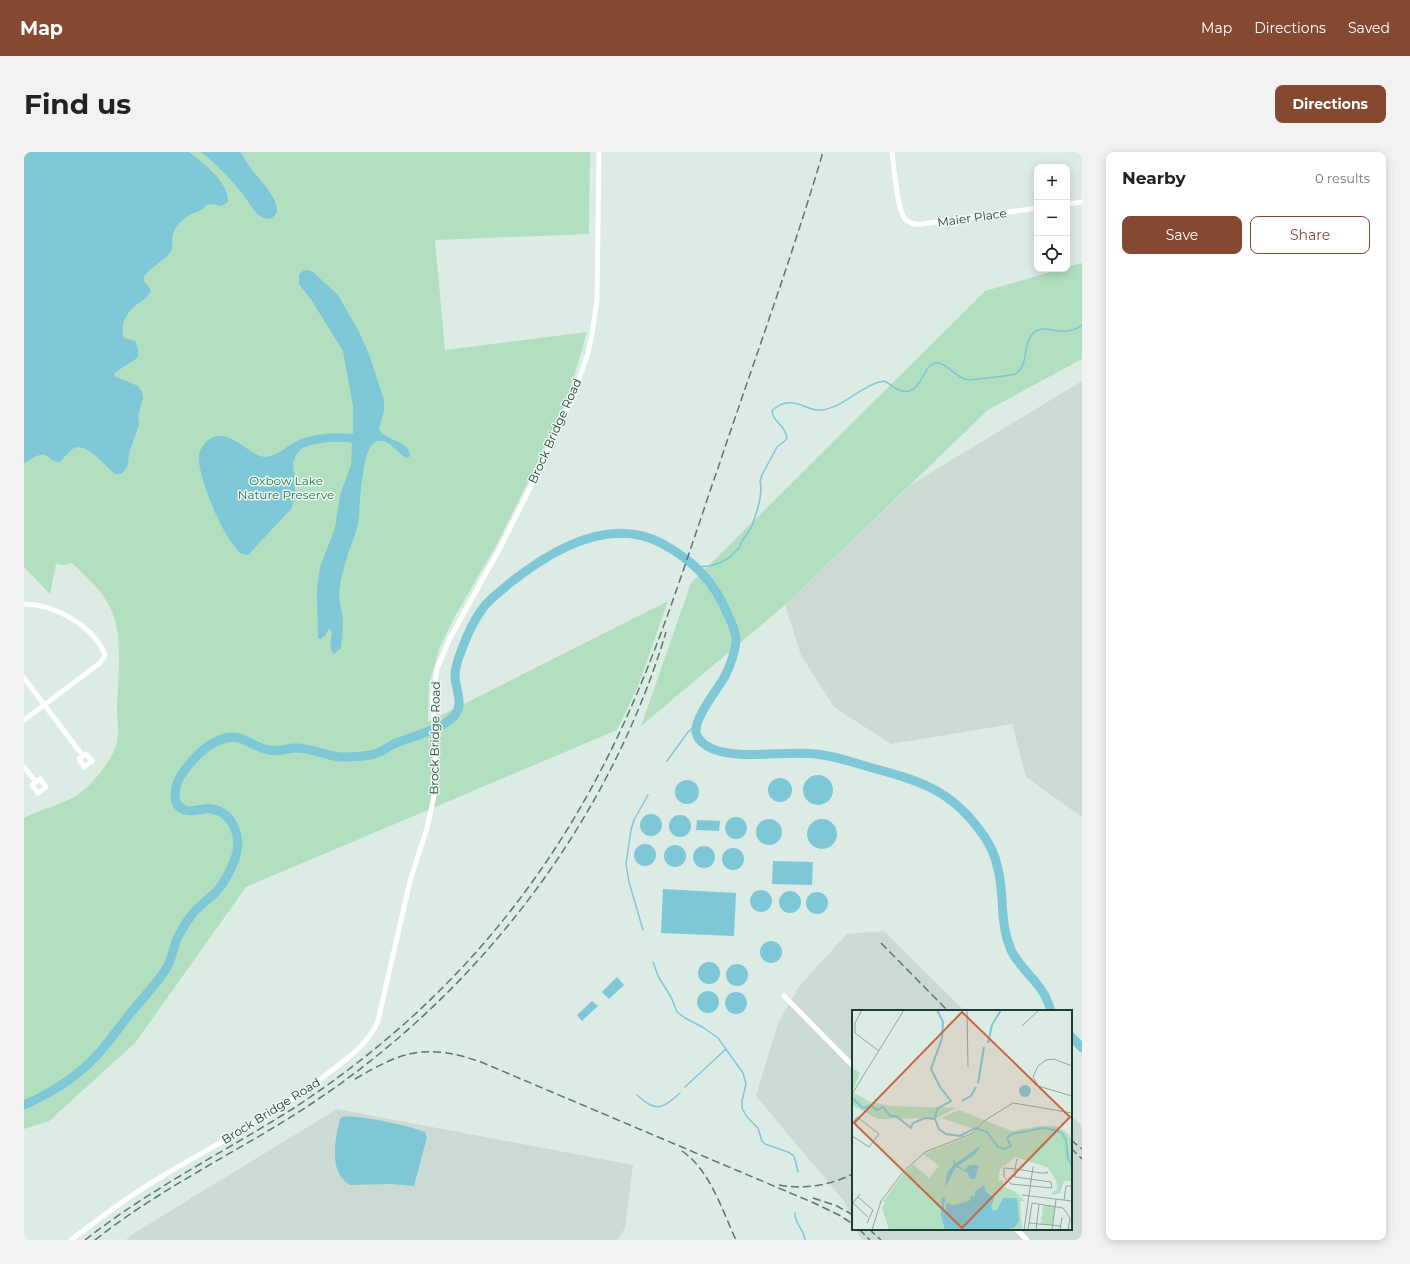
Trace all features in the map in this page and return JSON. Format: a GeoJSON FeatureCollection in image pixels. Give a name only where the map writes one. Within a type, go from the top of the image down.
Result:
{"type":"FeatureCollection","features":[{"type":"Feature","properties":{"kind":"street","name":"Brock Bridge Road"},"geometry":{"type":"LineString","coordinates":[[71,1240],[138,1192],[269,1115],[306,1090],[356,1051],[374,1031],[380,1015],[410,881],[434,801],[436,767],[433,713],[434,684],[437,669],[442,656],[530,488],[572,399],[588,353],[597,300],[600,172],[599,152]]}},
{"type":"Feature","properties":{"kind":"street","name":"Maier Place"},"geometry":{"type":"LineString","coordinates":[[892,152],[900,208],[904,218],[911,224],[922,224],[1034,208]]}},
{"type":"Feature","properties":{"kind":"street"},"geometry":{"type":"LineString","coordinates":[[1070,204],[1082,202]]}},
{"type":"Feature","properties":{"kind":"street"},"geometry":{"type":"LineString","coordinates":[[24,604],[41,606],[64,614],[90,633],[101,646],[105,655],[100,663],[24,720]]}},
{"type":"Feature","properties":{"kind":"street"},"geometry":{"type":"LineString","coordinates":[[24,678],[82,756]]}},
{"type":"Feature","properties":{"kind":"street"},"geometry":{"type":"LineString","coordinates":[[24,766],[36,782]]}},
{"type":"Feature","properties":{"kind":"street"},"geometry":{"type":"LineString","coordinates":[[784,996],[852,1065]]}},
{"type":"Feature","properties":{"kind":"street"},"geometry":{"type":"LineString","coordinates":[[1017,1230],[1027,1240]]}},
{"type":"Feature","properties":{"kind":"shaded area"},"geometry":{"type":"Polygon","coordinates":[[[1082,381],[1082,817],[1026,777],[1012,724],[891,744],[834,707],[801,655],[785,605],[912,484],[1082,381]]]}},
{"type":"Feature","properties":{"kind":"shaded area"},"geometry":{"type":"Polygon","coordinates":[[[884,931],[964,1010],[852,1010],[852,1219],[844,1201],[756,1096],[778,1023],[800,985],[847,934],[884,931]]]}},
{"type":"Feature","properties":{"kind":"shaded area"},"geometry":{"type":"Polygon","coordinates":[[[337,1109],[633,1165],[625,1228],[617,1240],[126,1240],[131,1235],[337,1109]]]}},
{"type":"Feature","properties":{"kind":"shaded area"},"geometry":{"type":"Polygon","coordinates":[[[1072,1116],[1082,1126],[1082,1240],[861,1240],[856,1230],[1072,1230],[1072,1116]]]}},
{"type":"Feature","properties":{"kind":"green space","name":"Oxbow Lake Nature Preserve"},"geometry":{"type":"Polygon","coordinates":[[[24,152],[590,152],[589,234],[435,240],[445,350],[587,332],[568,397],[496,546],[455,616],[439,649],[429,684],[428,722],[668,601],[638,686],[617,730],[246,887],[135,1043],[49,1121],[24,1129],[24,818],[78,795],[104,768],[112,754],[118,738],[117,706],[119,646],[118,634],[109,605],[95,586],[72,563],[65,565],[56,564],[50,594],[24,567],[24,152]]]}},
{"type":"Feature","properties":{"kind":"green space"},"geometry":{"type":"Polygon","coordinates":[[[1082,263],[1082,359],[988,410],[785,605],[641,726],[691,583],[985,291],[1051,272],[1070,272],[1070,266],[1082,263]]]}},
{"type":"Feature","properties":{"kind":"water"},"geometry":{"type":"Polygon","coordinates":[[[24,152],[189,152],[220,180],[227,195],[228,202],[221,206],[213,204],[206,205],[201,210],[186,217],[178,225],[172,239],[171,251],[144,277],[144,281],[151,290],[150,293],[145,299],[132,308],[124,320],[122,329],[124,338],[135,341],[138,349],[138,357],[114,374],[116,377],[138,386],[142,392],[143,398],[138,416],[139,425],[129,453],[128,464],[121,474],[115,474],[96,456],[79,447],[72,449],[60,462],[42,455],[24,463],[24,152]]]}},
{"type":"Feature","properties":{"kind":"water"},"geometry":{"type":"Polygon","coordinates":[[[201,152],[240,152],[250,168],[271,194],[277,208],[276,214],[268,219],[259,215],[233,182],[201,152]]]}},
{"type":"Feature","properties":{"kind":"water"},"geometry":{"type":"Polygon","coordinates":[[[308,270],[313,272],[338,295],[359,332],[369,354],[384,400],[384,411],[379,429],[386,436],[406,446],[409,450],[410,456],[407,458],[403,456],[388,443],[383,441],[374,443],[370,448],[362,477],[359,516],[355,536],[341,578],[339,600],[343,620],[343,630],[341,648],[334,654],[330,646],[332,632],[330,629],[325,636],[320,639],[318,638],[317,589],[320,567],[335,528],[340,495],[351,465],[352,444],[350,442],[329,442],[302,448],[296,455],[293,462],[295,498],[291,509],[248,555],[242,554],[235,547],[220,523],[207,492],[199,464],[199,455],[202,447],[210,439],[219,436],[233,440],[259,455],[269,457],[277,454],[301,439],[315,435],[353,433],[353,406],[343,351],[312,301],[299,284],[299,274],[308,270]]]}},
{"type":"Feature","properties":{"kind":"water"},"geometry":{"type":"Polygon","coordinates":[[[818,775],[829,779],[833,790],[829,801],[818,805],[807,801],[803,790],[807,779],[818,775]]]}},
{"type":"Feature","properties":{"kind":"water"},"geometry":{"type":"Polygon","coordinates":[[[780,778],[788,782],[792,790],[788,798],[780,802],[772,798],[768,790],[772,782],[780,778]]]}},
{"type":"Feature","properties":{"kind":"water"},"geometry":{"type":"Polygon","coordinates":[[[687,780],[696,783],[699,792],[696,801],[687,804],[678,801],[675,792],[678,783],[687,780]]]}},
{"type":"Feature","properties":{"kind":"water"},"geometry":{"type":"Polygon","coordinates":[[[651,814],[659,817],[662,825],[659,833],[651,836],[643,833],[640,825],[643,817],[651,814]]]}},
{"type":"Feature","properties":{"kind":"water"},"geometry":{"type":"Polygon","coordinates":[[[680,815],[688,818],[691,826],[688,834],[680,837],[672,834],[669,826],[672,818],[680,815]]]}},
{"type":"Feature","properties":{"kind":"water"},"geometry":{"type":"Polygon","coordinates":[[[736,817],[744,820],[747,828],[744,836],[736,839],[728,836],[725,828],[728,820],[736,817]]]}},
{"type":"Feature","properties":{"kind":"water"},"geometry":{"type":"Polygon","coordinates":[[[769,819],[778,823],[782,832],[778,841],[769,845],[760,841],[756,832],[760,823],[769,819]]]}},
{"type":"Feature","properties":{"kind":"water"},"geometry":{"type":"Polygon","coordinates":[[[822,819],[833,823],[837,834],[833,845],[822,849],[811,845],[807,834],[811,823],[822,819]]]}},
{"type":"Feature","properties":{"kind":"water"},"geometry":{"type":"Polygon","coordinates":[[[697,820],[720,821],[719,831],[696,830],[697,820]]]}},
{"type":"Feature","properties":{"kind":"water"},"geometry":{"type":"Polygon","coordinates":[[[645,844],[653,847],[656,855],[653,863],[645,866],[637,863],[634,855],[637,847],[645,844]]]}},
{"type":"Feature","properties":{"kind":"water"},"geometry":{"type":"Polygon","coordinates":[[[675,845],[683,848],[686,856],[683,864],[675,867],[667,864],[664,856],[667,848],[675,845]]]}},
{"type":"Feature","properties":{"kind":"water"},"geometry":{"type":"Polygon","coordinates":[[[704,846],[712,849],[715,857],[712,865],[704,868],[696,865],[693,857],[696,849],[704,846]]]}},
{"type":"Feature","properties":{"kind":"water"},"geometry":{"type":"Polygon","coordinates":[[[733,848],[741,851],[744,859],[741,867],[733,870],[725,867],[722,859],[725,851],[733,848]]]}},
{"type":"Feature","properties":{"kind":"water"},"geometry":{"type":"Polygon","coordinates":[[[773,861],[813,862],[812,885],[772,884],[773,861]]]}},
{"type":"Feature","properties":{"kind":"water"},"geometry":{"type":"Polygon","coordinates":[[[663,889],[736,893],[734,936],[661,933],[663,889]]]}},
{"type":"Feature","properties":{"kind":"water"},"geometry":{"type":"Polygon","coordinates":[[[761,890],[769,893],[772,901],[769,909],[761,912],[753,909],[750,901],[753,893],[761,890]]]}},
{"type":"Feature","properties":{"kind":"water"},"geometry":{"type":"Polygon","coordinates":[[[790,891],[798,894],[801,902],[798,910],[790,913],[782,910],[779,902],[782,894],[790,891]]]}},
{"type":"Feature","properties":{"kind":"water"},"geometry":{"type":"Polygon","coordinates":[[[817,892],[825,895],[828,903],[825,911],[817,914],[809,911],[806,903],[809,895],[817,892]]]}},
{"type":"Feature","properties":{"kind":"water"},"geometry":{"type":"Polygon","coordinates":[[[771,941],[779,944],[782,952],[779,960],[771,963],[763,960],[760,952],[763,944],[771,941]]]}},
{"type":"Feature","properties":{"kind":"water"},"geometry":{"type":"Polygon","coordinates":[[[709,962],[717,965],[720,973],[717,981],[709,984],[701,981],[698,973],[701,965],[709,962]]]}},
{"type":"Feature","properties":{"kind":"water"},"geometry":{"type":"Polygon","coordinates":[[[737,964],[745,967],[748,975],[745,983],[737,986],[729,983],[726,975],[729,967],[737,964]]]}},
{"type":"Feature","properties":{"kind":"water"},"geometry":{"type":"Polygon","coordinates":[[[617,977],[624,985],[609,999],[602,992],[617,977]]]}},
{"type":"Feature","properties":{"kind":"water"},"geometry":{"type":"Polygon","coordinates":[[[708,991],[716,994],[719,1002],[716,1010],[708,1013],[700,1010],[697,1002],[700,994],[708,991]]]}},
{"type":"Feature","properties":{"kind":"water"},"geometry":{"type":"Polygon","coordinates":[[[736,992],[744,995],[747,1003],[744,1011],[736,1014],[728,1011],[725,1003],[728,995],[736,992]]]}},
{"type":"Feature","properties":{"kind":"water"},"geometry":{"type":"Polygon","coordinates":[[[592,1001],[598,1006],[582,1021],[577,1015],[592,1001]]]}},
{"type":"Feature","properties":{"kind":"water"},"geometry":{"type":"Polygon","coordinates":[[[342,1117],[371,1119],[425,1132],[427,1137],[414,1186],[391,1184],[350,1185],[343,1179],[338,1172],[335,1155],[336,1136],[340,1119],[342,1117]]]}},
{"type":"Feature","properties":{"kind":"waterway"},"geometry":{"type":"LineString","coordinates":[[697,567],[710,566],[729,558],[739,548],[751,528],[760,499],[760,482],[762,475],[777,447],[787,439],[784,430],[773,416],[772,411],[774,408],[788,403],[794,403],[816,410],[830,408],[838,405],[868,386],[884,381],[897,389],[905,391],[911,390],[916,387],[927,370],[935,363],[939,363],[961,377],[970,380],[1012,375],[1020,370],[1023,364],[1027,345],[1032,334],[1038,330],[1044,329],[1068,331],[1082,325]]}},
{"type":"Feature","properties":{"kind":"waterway"},"geometry":{"type":"LineString","coordinates":[[24,1105],[46,1094],[68,1080],[78,1073],[97,1055],[160,978],[169,964],[176,941],[186,923],[196,910],[213,895],[229,873],[236,856],[238,844],[233,824],[224,814],[219,811],[212,809],[192,811],[185,810],[180,807],[175,798],[178,780],[197,755],[214,743],[232,737],[264,749],[279,750],[302,748],[341,757],[364,756],[379,752],[394,744],[441,726],[452,718],[458,708],[459,698],[455,681],[456,665],[471,628],[486,604],[526,571],[543,559],[562,549],[601,535],[621,533],[641,536],[661,543],[693,564],[716,592],[732,624],[736,641],[733,654],[725,676],[702,712],[696,726],[697,736],[700,740],[707,746],[718,751],[745,755],[804,753],[836,758],[916,781],[930,787],[955,803],[967,814],[991,847],[997,863],[1000,879],[1003,919],[1007,940],[1018,962],[1040,988],[1051,1010]]}},
{"type":"Feature","properties":{"kind":"waterway"},"geometry":{"type":"LineString","coordinates":[[667,761],[688,732],[697,724]]}},
{"type":"Feature","properties":{"kind":"waterway"},"geometry":{"type":"LineString","coordinates":[[643,930],[629,882],[626,864],[634,820],[648,795]]}},
{"type":"Feature","properties":{"kind":"waterway"},"geometry":{"type":"LineString","coordinates":[[653,962],[658,976],[671,997],[677,1012],[718,1038],[743,1073],[746,1084],[742,1108],[747,1117],[758,1128],[762,1141],[765,1144],[793,1155],[798,1172]]}},
{"type":"Feature","properties":{"kind":"waterway"},"geometry":{"type":"LineString","coordinates":[[1072,1037],[1082,1048]]}},
{"type":"Feature","properties":{"kind":"waterway"},"geometry":{"type":"LineString","coordinates":[[685,1087],[726,1049]]}},
{"type":"Feature","properties":{"kind":"waterway"},"geometry":{"type":"LineString","coordinates":[[637,1095],[649,1105],[659,1107],[668,1103],[680,1093]]}},
{"type":"Feature","properties":{"kind":"waterway"},"geometry":{"type":"LineString","coordinates":[[795,1213],[796,1220],[805,1240]]}},
{"type":"Feature","properties":{"kind":"railway"},"geometry":{"type":"LineString","coordinates":[[85,1240],[110,1221],[161,1187],[294,1108],[364,1058],[403,1025],[441,989],[476,952],[540,872],[568,829],[593,785],[617,739],[638,691],[680,579],[799,231],[823,152]]}},
{"type":"Feature","properties":{"kind":"railway"},"geometry":{"type":"LineString","coordinates":[[95,1240],[148,1202],[314,1102],[374,1058],[431,1009],[483,955],[530,897],[573,835],[610,770],[641,702],[666,632]]}},
{"type":"Feature","properties":{"kind":"railway"},"geometry":{"type":"LineString","coordinates":[[881,943],[947,1010]]}},
{"type":"Feature","properties":{"kind":"railway"},"geometry":{"type":"LineString","coordinates":[[355,1079],[372,1069],[401,1056],[430,1052],[462,1056],[481,1062],[814,1203],[839,1215],[852,1223]]}},
{"type":"Feature","properties":{"kind":"railway"},"geometry":{"type":"LineString","coordinates":[[1072,1141],[1082,1149]]}},
{"type":"Feature","properties":{"kind":"railway"},"geometry":{"type":"LineString","coordinates":[[1072,1149],[1082,1159]]}},
{"type":"Feature","properties":{"kind":"railway"},"geometry":{"type":"LineString","coordinates":[[682,1151],[692,1159],[708,1180],[736,1240]]}},
{"type":"Feature","properties":{"kind":"railway"},"geometry":{"type":"LineString","coordinates":[[779,1185],[798,1187],[817,1186],[852,1174]]}},
{"type":"Feature","properties":{"kind":"railway"},"geometry":{"type":"LineString","coordinates":[[813,1198],[837,1206],[852,1214]]}},
{"type":"Feature","properties":{"kind":"railway"},"geometry":{"type":"LineString","coordinates":[[860,1230],[870,1240]]}},
{"type":"Feature","properties":{"kind":"railway"},"geometry":{"type":"LineString","coordinates":[[870,1230],[881,1240]]}}]}
